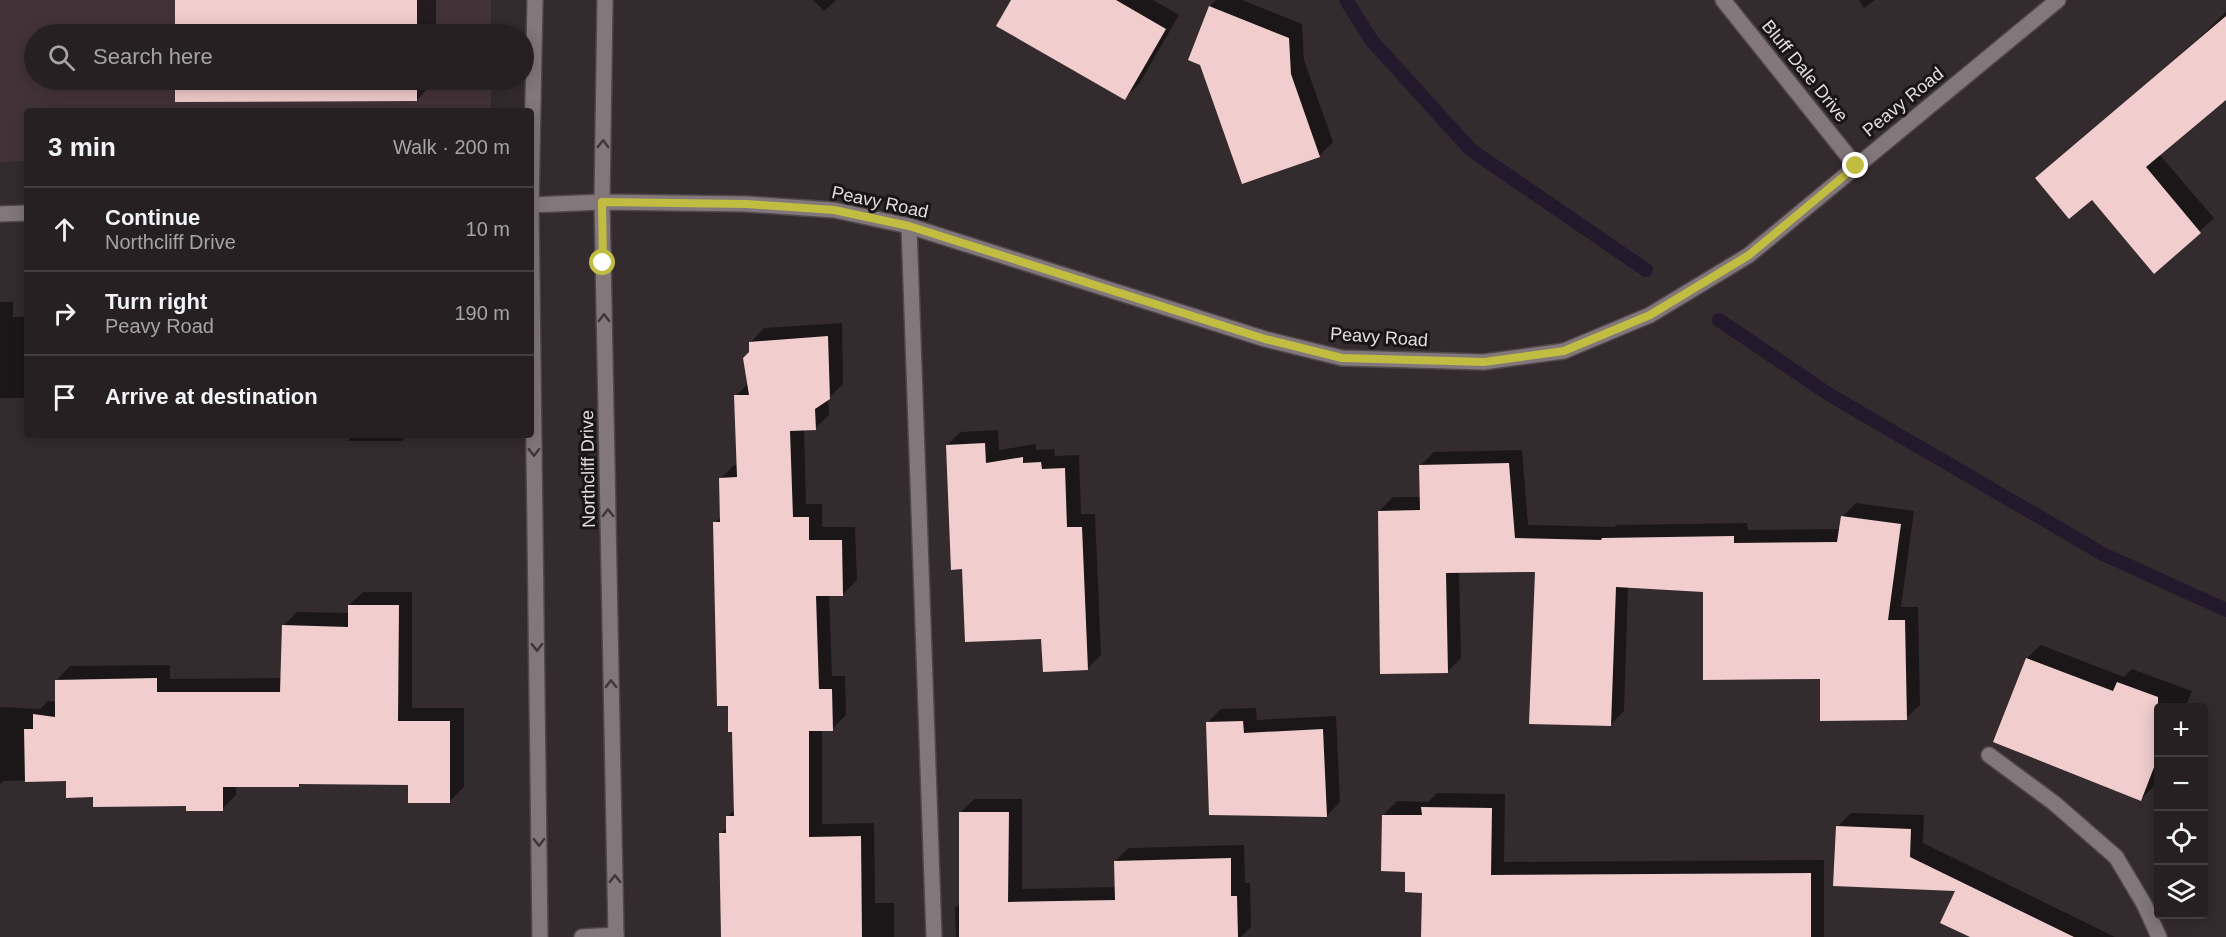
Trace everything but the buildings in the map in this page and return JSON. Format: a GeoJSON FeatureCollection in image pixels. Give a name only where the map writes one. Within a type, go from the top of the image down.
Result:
{"type":"FeatureCollection","features":[{"type":"Feature","properties":{"kind":"street"},"geometry":{"type":"LineString","coordinates":[[534,0],[534,24]]}},
{"type":"Feature","properties":{"kind":"street","name":"Northcliff Drive"},"geometry":{"type":"LineString","coordinates":[[605,0],[602,202],[616,936]]}},
{"type":"Feature","properties":{"kind":"street","name":"Bluff Dale Drive"},"geometry":{"type":"LineString","coordinates":[[1723,0],[1856,166]]}},
{"type":"Feature","properties":{"kind":"street","name":"Peavy Road"},"geometry":{"type":"LineString","coordinates":[[534,205],[602,202],[747,204],[834,210],[909,226],[1265,339],[1342,358],[1484,362],[1564,351],[1650,315],[1749,255],[2058,0]]}},
{"type":"Feature","properties":{"kind":"street"},"geometry":{"type":"LineString","coordinates":[[532,108],[533,90]]}},
{"type":"Feature","properties":{"kind":"street"},"geometry":{"type":"LineString","coordinates":[[0,214],[24,213]]}},
{"type":"Feature","properties":{"kind":"street"},"geometry":{"type":"LineString","coordinates":[[909,226],[934,937]]}},
{"type":"Feature","properties":{"kind":"street"},"geometry":{"type":"LineString","coordinates":[[534,438],[540,937]]}},
{"type":"Feature","properties":{"kind":"street"},"geometry":{"type":"LineString","coordinates":[[1989,755],[2054,802],[2116,857],[2144,904],[2159,937]]}},
{"type":"Feature","properties":{"kind":"street"},"geometry":{"type":"LineString","coordinates":[[582,937],[616,936]]}},
{"type":"Feature","properties":{"kind":"shaded area"},"geometry":{"type":"Polygon","coordinates":[[[0,0],[491,0],[491,24],[24,24],[24,90],[491,90],[491,108],[24,108],[24,161],[0,162],[0,0]]]}},
{"type":"Feature","properties":{"kind":"waterway"},"geometry":{"type":"LineString","coordinates":[[1346,0],[1372,41],[1471,150],[1646,270]]}},
{"type":"Feature","properties":{"kind":"waterway"},"geometry":{"type":"LineString","coordinates":[[1719,320],[1830,395],[2103,554],[2226,610]]}},
{"type":"Feature","properties":{"kind":"route"},"geometry":{"type":"LineString","coordinates":[[603,263],[602,202],[747,204],[834,210],[909,226],[1265,339],[1342,358],[1484,362],[1564,351],[1650,315],[1749,255],[1856,166]]}}]}
